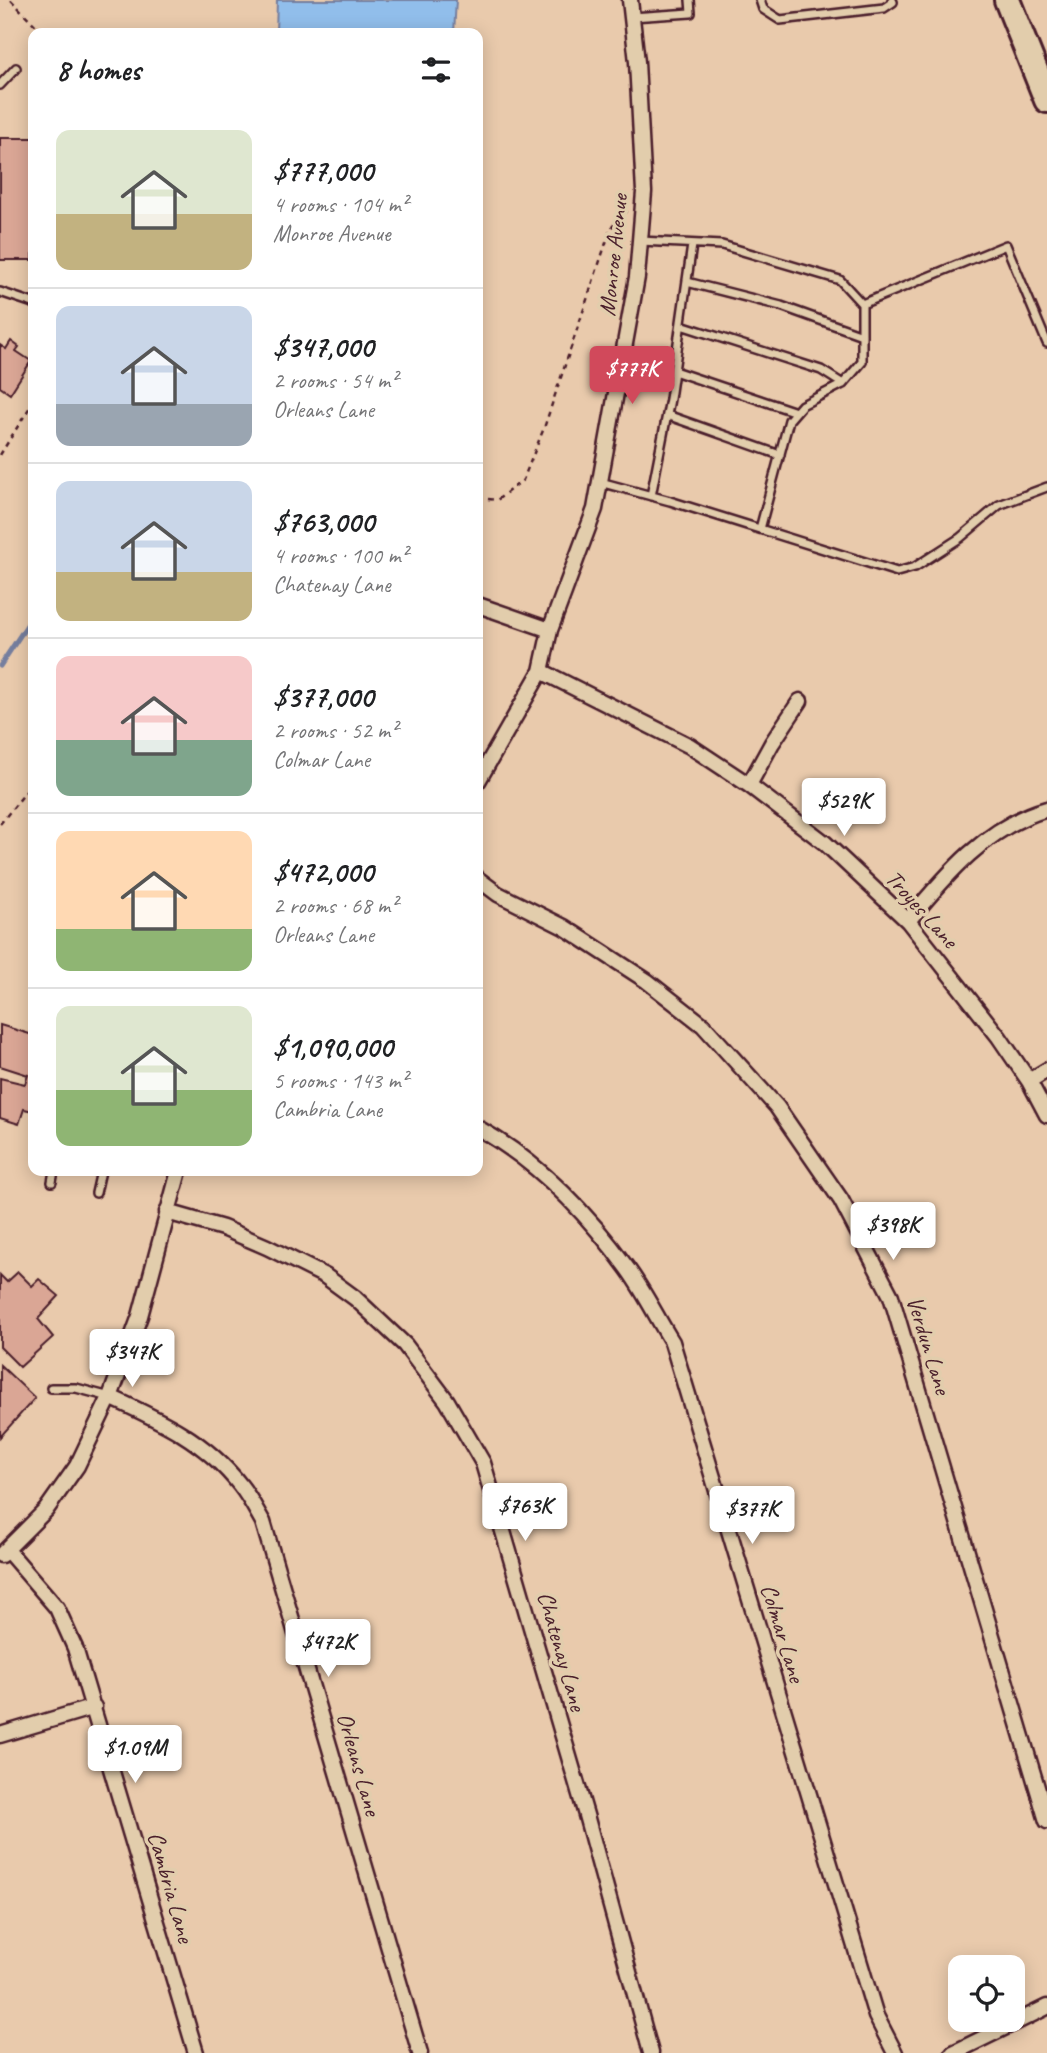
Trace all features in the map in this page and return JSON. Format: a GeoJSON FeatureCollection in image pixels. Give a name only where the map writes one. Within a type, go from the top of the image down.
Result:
{"type":"FeatureCollection","features":[{"type":"Feature","properties":{"kind":"highway"},"geometry":{"type":"LineString","coordinates":[[1007,0],[1047,100]]}},
{"type":"Feature","properties":{"kind":"street","name":"Monroe Avenue"},"geometry":{"type":"LineString","coordinates":[[483,771],[541,671],[550,630],[594,509],[600,482],[638,276],[644,192],[630,0]]}},
{"type":"Feature","properties":{"kind":"street"},"geometry":{"type":"LineString","coordinates":[[483,607],[550,630]]}},
{"type":"Feature","properties":{"kind":"street","name":"Troyes Lane"},"geometry":{"type":"LineString","coordinates":[[541,671],[690,746],[749,785],[825,844],[908,920],[999,1037],[1029,1081],[1047,1115]]}},
{"type":"Feature","properties":{"kind":"street"},"geometry":{"type":"LineString","coordinates":[[749,785],[772,743],[800,701]]}},
{"type":"Feature","properties":{"kind":"street"},"geometry":{"type":"LineString","coordinates":[[908,920],[949,871],[995,833],[1047,809]]}},
{"type":"Feature","properties":{"kind":"street","name":"Verdun Lane"},"geometry":{"type":"LineString","coordinates":[[483,883],[498,894],[565,927],[637,974],[703,1025],[777,1107],[841,1200],[891,1296],[1047,1821]]}},
{"type":"Feature","properties":{"kind":"street"},"geometry":{"type":"LineString","coordinates":[[1029,1081],[1047,1070]]}},
{"type":"Feature","properties":{"kind":"street","name":"Colmar Lane"},"geometry":{"type":"LineString","coordinates":[[483,1131],[504,1143],[548,1179],[590,1221],[628,1269],[672,1342],[876,2017],[895,2053]]}},
{"type":"Feature","properties":{"kind":"street"},"geometry":{"type":"LineString","coordinates":[[4,1553],[46,1510],[76,1466],[110,1397],[139,1316],[178,1176]]}},
{"type":"Feature","properties":{"kind":"street","name":"Chatenay Lane"},"geometry":{"type":"LineString","coordinates":[[167,1212],[222,1228],[267,1247],[325,1276],[355,1298],[405,1345],[447,1401],[483,1463],[586,1815],[651,2053]]}},
{"type":"Feature","properties":{"kind":"street","name":"Orleans Lane"},"geometry":{"type":"LineString","coordinates":[[110,1397],[166,1422],[192,1438],[216,1458],[241,1486],[263,1522],[420,2053]]}},
{"type":"Feature","properties":{"kind":"street","name":"Cambria Lane"},"geometry":{"type":"LineString","coordinates":[[4,1553],[57,1608],[75,1648],[196,2053]]}},
{"type":"Feature","properties":{"kind":"street"},"geometry":{"type":"LineString","coordinates":[[0,1735],[94,1707]]}},
{"type":"Feature","properties":{"kind":"street"},"geometry":{"type":"LineString","coordinates":[[953,2053],[1047,2007]]}},
{"type":"Feature","properties":{"kind":"lane"},"geometry":{"type":"LineString","coordinates":[[632,18],[691,13],[690,0]]}},
{"type":"Feature","properties":{"kind":"lane"},"geometry":{"type":"LineString","coordinates":[[760,0],[763,9],[780,20],[884,8],[893,2],[892,0]]}},
{"type":"Feature","properties":{"kind":"lane"},"geometry":{"type":"LineString","coordinates":[[0,85],[16,68]]}},
{"type":"Feature","properties":{"kind":"lane"},"geometry":{"type":"LineString","coordinates":[[640,241],[722,245],[840,280],[862,303],[862,362],[843,384],[802,405],[789,420],[760,530]]}},
{"type":"Feature","properties":{"kind":"lane"},"geometry":{"type":"LineString","coordinates":[[651,496],[667,415],[692,245]]}},
{"type":"Feature","properties":{"kind":"lane"},"geometry":{"type":"LineString","coordinates":[[862,303],[1006,245],[1047,343]]}},
{"type":"Feature","properties":{"kind":"lane"},"geometry":{"type":"LineString","coordinates":[[687,282],[781,306],[862,335]]}},
{"type":"Feature","properties":{"kind":"lane"},"geometry":{"type":"LineString","coordinates":[[0,292],[28,301]]}},
{"type":"Feature","properties":{"kind":"lane"},"geometry":{"type":"LineString","coordinates":[[681,324],[821,370],[843,384]]}},
{"type":"Feature","properties":{"kind":"lane"},"geometry":{"type":"LineString","coordinates":[[674,371],[796,412]]}},
{"type":"Feature","properties":{"kind":"lane"},"geometry":{"type":"LineString","coordinates":[[667,415],[780,455]]}},
{"type":"Feature","properties":{"kind":"lane"},"geometry":{"type":"LineString","coordinates":[[600,482],[897,572],[915,567],[960,538],[999,505],[1047,487]]}},
{"type":"Feature","properties":{"kind":"lane"},"geometry":{"type":"LineString","coordinates":[[52,1182],[53,1176]]}},
{"type":"Feature","properties":{"kind":"lane"},"geometry":{"type":"LineString","coordinates":[[96,1193],[100,1176]]}},
{"type":"Feature","properties":{"kind":"lane"},"geometry":{"type":"LineString","coordinates":[[51,1388],[76,1388],[110,1397]]}},
{"type":"Feature","properties":{"kind":"path"},"geometry":{"type":"LineString","coordinates":[[11,0],[38,28]]}},
{"type":"Feature","properties":{"kind":"path"},"geometry":{"type":"LineString","coordinates":[[483,499],[497,500],[523,480],[544,428],[611,228],[644,192]]}},
{"type":"Feature","properties":{"kind":"path"},"geometry":{"type":"LineString","coordinates":[[0,455],[28,410]]}},
{"type":"Feature","properties":{"kind":"path"},"geometry":{"type":"LineString","coordinates":[[0,824],[28,789]]}},
{"type":"Feature","properties":{"kind":"water"},"geometry":{"type":"Polygon","coordinates":[[[277,0],[456,0],[454,28],[276,28],[277,0]]]}},
{"type":"Feature","properties":{"kind":"building"},"geometry":{"type":"Polygon","coordinates":[[[0,138],[28,138],[28,260],[0,260],[0,138]]]}},
{"type":"Feature","properties":{"kind":"building"},"geometry":{"type":"Polygon","coordinates":[[[11,341],[19,347],[16,351],[28,359],[28,366],[10,394],[0,387],[0,345],[6,349],[11,341]]]}},
{"type":"Feature","properties":{"kind":"building"},"geometry":{"type":"Polygon","coordinates":[[[0,1025],[28,1033],[28,1075],[0,1066],[0,1025]]]}},
{"type":"Feature","properties":{"kind":"building"},"geometry":{"type":"Polygon","coordinates":[[[28,1075],[28,1110],[24,1109],[19,1124],[0,1118],[0,1078],[25,1084],[28,1075]]]}},
{"type":"Feature","properties":{"kind":"building"},"geometry":{"type":"Polygon","coordinates":[[[18,1272],[32,1286],[39,1279],[59,1296],[38,1319],[53,1337],[20,1367],[0,1347],[0,1275],[7,1282],[18,1272]]]}},
{"type":"Feature","properties":{"kind":"building"},"geometry":{"type":"Polygon","coordinates":[[[0,1365],[35,1398],[0,1437],[0,1365]]]}},
{"type":"Feature","properties":{"kind":"waterway"},"geometry":{"type":"LineString","coordinates":[[0,666],[28,624]]}}]}
